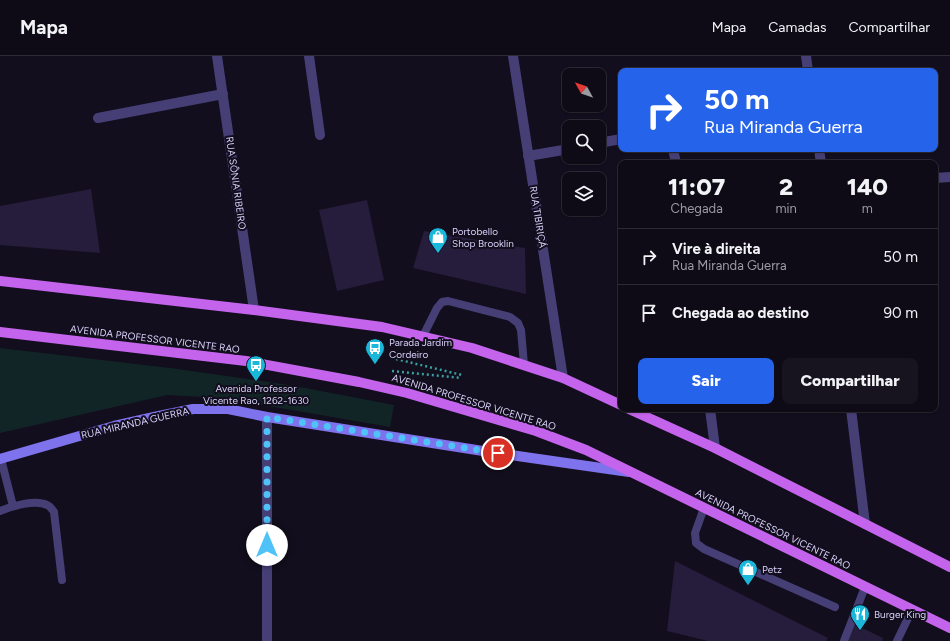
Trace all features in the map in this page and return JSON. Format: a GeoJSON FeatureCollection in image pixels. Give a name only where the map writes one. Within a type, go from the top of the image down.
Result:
{"type":"FeatureCollection","features":[{"type":"Feature","properties":{"kind":"main road"},"geometry":{"type":"LineString","coordinates":[[0,281],[254,310],[382,327],[472,348],[563,378],[618,404]]}},
{"type":"Feature","properties":{"kind":"main road","name":"AVENIDA PROFESSOR VICENTE RAO"},"geometry":{"type":"LineString","coordinates":[[0,332],[246,361],[370,384],[407,393],[536,431],[586,450],[950,628]]}},
{"type":"Feature","properties":{"kind":"main road"},"geometry":{"type":"LineString","coordinates":[[636,412],[715,448],[950,567]]}},
{"type":"Feature","properties":{"kind":"street","name":"RUA SÔNIA RIBEIRO"},"geometry":{"type":"LineString","coordinates":[[217,56],[254,310]]}},
{"type":"Feature","properties":{"kind":"street"},"geometry":{"type":"LineString","coordinates":[[309,56],[320,135]]}},
{"type":"Feature","properties":{"kind":"street","name":"RUA TIBIRIÇÁ"},"geometry":{"type":"LineString","coordinates":[[513,56],[563,378]]}},
{"type":"Feature","properties":{"kind":"street"},"geometry":{"type":"LineString","coordinates":[[806,56],[808,68]]}},
{"type":"Feature","properties":{"kind":"street"},"geometry":{"type":"LineString","coordinates":[[98,118],[223,94]]}},
{"type":"Feature","properties":{"kind":"street"},"geometry":{"type":"LineString","coordinates":[[606,142],[618,140]]}},
{"type":"Feature","properties":{"kind":"street"},"geometry":{"type":"LineString","coordinates":[[528,156],[562,150]]}},
{"type":"Feature","properties":{"kind":"street"},"geometry":{"type":"LineString","coordinates":[[938,178],[950,177]]}},
{"type":"Feature","properties":{"kind":"street","name":"RUA MIRANDA GUERRA"},"geometry":{"type":"LineString","coordinates":[[0,459],[114,426],[193,409],[228,409],[267,417],[483,451],[629,472]]}},
{"type":"Feature","properties":{"kind":"street"},"geometry":{"type":"LineString","coordinates":[[710,412],[715,448]]}},
{"type":"Feature","properties":{"kind":"street"},"geometry":{"type":"LineString","coordinates":[[851,412],[865,524]]}},
{"type":"Feature","properties":{"kind":"street"},"geometry":{"type":"LineString","coordinates":[[267,417],[267,641]]}},
{"type":"Feature","properties":{"kind":"lane"},"geometry":{"type":"LineString","coordinates":[[423,336],[437,308],[442,302],[448,301],[510,317],[518,323],[521,330],[524,365]]}},
{"type":"Feature","properties":{"kind":"lane"},"geometry":{"type":"LineString","coordinates":[[0,459],[13,506]]}},
{"type":"Feature","properties":{"kind":"lane"},"geometry":{"type":"LineString","coordinates":[[0,511],[13,506],[40,503],[49,505],[54,512],[62,580]]}},
{"type":"Feature","properties":{"kind":"lane"},"geometry":{"type":"LineString","coordinates":[[704,508],[695,533],[696,543],[704,549],[835,607]]}},
{"type":"Feature","properties":{"kind":"lane"},"geometry":{"type":"LineString","coordinates":[[844,641],[865,587]]}},
{"type":"Feature","properties":{"kind":"lane"},"geometry":{"type":"LineString","coordinates":[[897,641],[912,610]]}},
{"type":"Feature","properties":{"kind":"path"},"geometry":{"type":"LineString","coordinates":[[396,359],[462,374]]}},
{"type":"Feature","properties":{"kind":"path"},"geometry":{"type":"LineString","coordinates":[[392,371],[461,378]]}},
{"type":"Feature","properties":{"kind":"green space"},"geometry":{"type":"Polygon","coordinates":[[[0,348],[170,368],[289,385],[394,405],[390,427],[223,398],[167,395],[0,433],[0,348]]]}},
{"type":"Feature","properties":{"kind":"building"},"geometry":{"type":"Polygon","coordinates":[[[91,189],[100,253],[0,245],[0,206],[91,189]]]}},
{"type":"Feature","properties":{"kind":"building"},"geometry":{"type":"Polygon","coordinates":[[[367,200],[384,280],[337,291],[319,210],[367,200]]]}},
{"type":"Feature","properties":{"kind":"building"},"geometry":{"type":"Polygon","coordinates":[[[424,231],[525,248],[526,294],[413,268],[424,231]]]}},
{"type":"Feature","properties":{"kind":"building"},"geometry":{"type":"Polygon","coordinates":[[[675,561],[828,638],[826,641],[708,641],[667,631],[675,561]]]}},
{"type":"Feature","properties":{"kind":"building","name":"Burger King"},"geometry":{"type":"Polygon","coordinates":[[[854,624],[883,638],[882,641],[848,641],[854,624]]]}},
{"type":"Feature","properties":{"kind":"place","name":"Portobello Shop Brooklin"},"geometry":{"type":"Point","coordinates":[438,254]}},
{"type":"Feature","properties":{"kind":"place","name":"Parada Jardim Cordeiro"},"geometry":{"type":"Point","coordinates":[375,365]}},
{"type":"Feature","properties":{"kind":"place","name":"Avenida Professor Vicente Rao, 1262-1630"},"geometry":{"type":"Point","coordinates":[256,382]}},
{"type":"Feature","properties":{"kind":"place","name":"Petz"},"geometry":{"type":"Point","coordinates":[748,586]}},
{"type":"Feature","properties":{"kind":"place","name":"Burger King"},"geometry":{"type":"Point","coordinates":[860,631]}},
{"type":"Feature","properties":{"kind":"route"},"geometry":{"type":"LineString","coordinates":[[267,545],[267,417],[498,453]]}}]}
